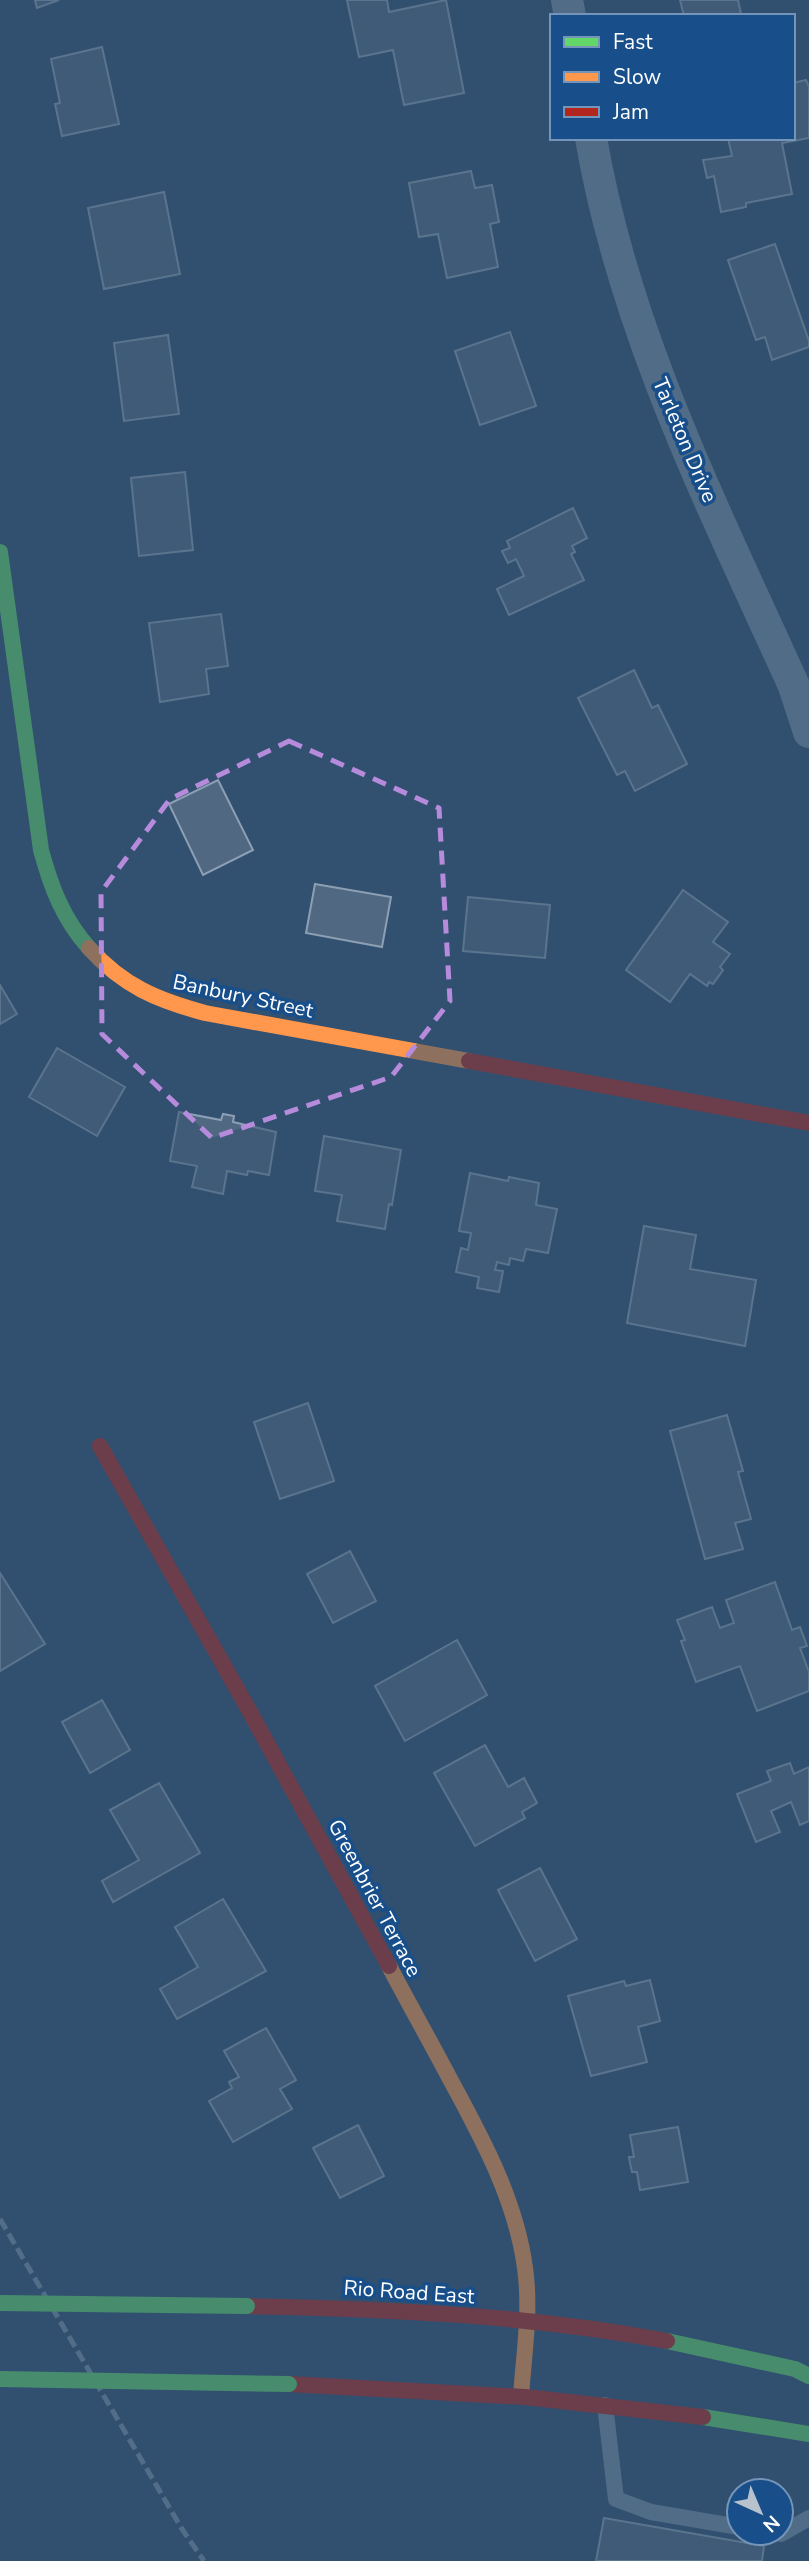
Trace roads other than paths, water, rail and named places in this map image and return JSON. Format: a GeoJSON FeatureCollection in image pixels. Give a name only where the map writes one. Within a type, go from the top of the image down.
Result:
{"type":"FeatureCollection","features":[{"type":"Feature","properties":{"kind":"street","name":"Tarleton Drive"},"geometry":{"type":"LineString","coordinates":[[591,140],[625,284],[666,401],[794,686],[809,732]]}},
{"type":"Feature","properties":{"kind":"street","name":"Banbury Street"},"geometry":{"type":"LineString","coordinates":[[0,552],[41,850],[53,892],[75,930],[103,963],[139,989],[162,1001],[205,1013],[809,1123]]}},
{"type":"Feature","properties":{"kind":"street","name":"Greenbrier Terrace"},"geometry":{"type":"LineString","coordinates":[[100,1446],[250,1712],[472,2119],[498,2172],[516,2222],[526,2267],[527,2321],[520,2396]]}},
{"type":"Feature","properties":{"kind":"street","name":"Rio Road East"},"geometry":{"type":"LineString","coordinates":[[0,2303],[349,2308],[527,2321],[652,2338],[795,2370],[809,2376]]}},
{"type":"Feature","properties":{"kind":"street"},"geometry":{"type":"LineString","coordinates":[[0,2379],[289,2384],[520,2396],[668,2412],[756,2428],[809,2434]]}},
{"type":"Feature","properties":{"kind":"lane"},"geometry":{"type":"LineString","coordinates":[[605,2405],[616,2499],[651,2512],[725,2524]]}},
{"type":"Feature","properties":{"kind":"railway"},"geometry":{"type":"LineString","coordinates":[[0,2219],[182,2529],[204,2561]]}}]}
